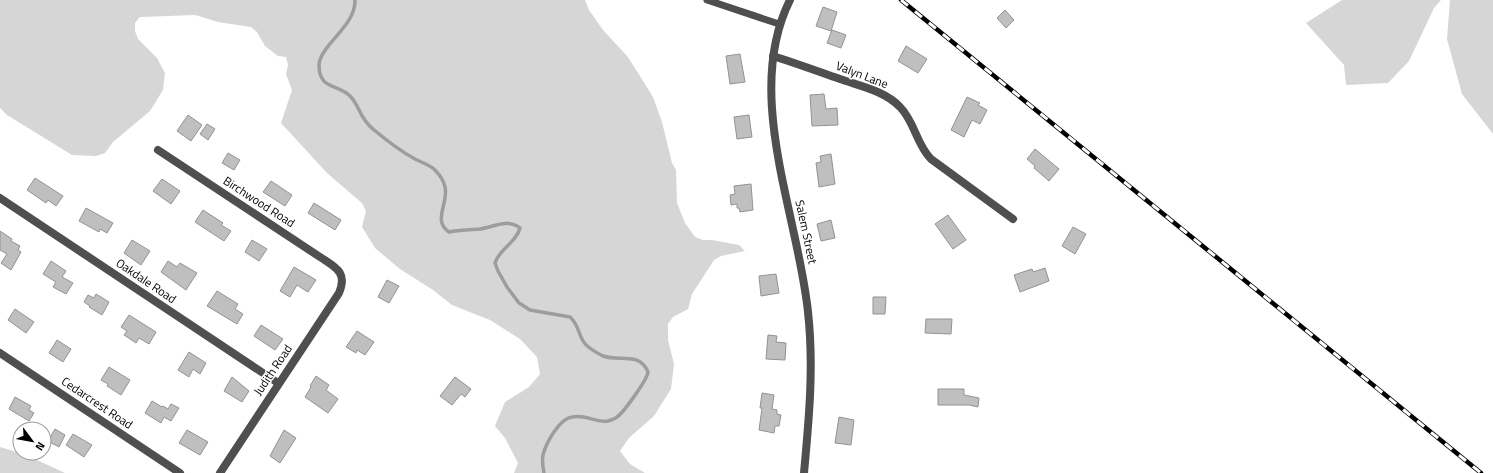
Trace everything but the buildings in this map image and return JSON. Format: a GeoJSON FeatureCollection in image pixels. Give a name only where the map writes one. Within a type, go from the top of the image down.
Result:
{"type":"FeatureCollection","features":[{"type":"Feature","properties":{"kind":"street","name":"Salem Street"},"geometry":{"type":"LineString","coordinates":[[790,0],[779,24],[773,56],[771,96],[774,132],[802,268],[808,311],[811,351],[804,473]]}},
{"type":"Feature","properties":{"kind":"street","name":"Valyn Lane"},"geometry":{"type":"LineString","coordinates":[[773,56],[867,88],[891,99],[909,118],[921,146],[931,159],[1013,219]]}},
{"type":"Feature","properties":{"kind":"street","name":"Birchwood Road"},"geometry":{"type":"LineString","coordinates":[[158,150],[320,257],[338,270],[342,279]]}},
{"type":"Feature","properties":{"kind":"street","name":"Oakdale Road"},"geometry":{"type":"LineString","coordinates":[[0,198],[278,384]]}},
{"type":"Feature","properties":{"kind":"street","name":"Judith Road"},"geometry":{"type":"LineString","coordinates":[[220,473],[339,293],[342,279]]}},
{"type":"Feature","properties":{"kind":"street","name":"Cedarcrest Road"},"geometry":{"type":"LineString","coordinates":[[0,353],[180,473]]}},
{"type":"Feature","properties":{"kind":"lane"},"geometry":{"type":"LineString","coordinates":[[707,0],[779,24]]}},
{"type":"Feature","properties":{"kind":"shaded area"},"geometry":{"type":"Polygon","coordinates":[[[0,0],[585,0],[589,10],[603,30],[628,57],[653,97],[662,122],[672,163],[676,170],[677,203],[685,223],[695,237],[703,240],[712,240],[739,245],[745,251],[721,256],[714,260],[692,294],[688,309],[673,317],[668,324],[668,340],[674,364],[671,389],[654,416],[629,438],[620,451],[630,464],[645,473],[514,473],[518,463],[505,438],[495,426],[505,402],[529,387],[540,374],[537,357],[520,339],[490,320],[452,305],[433,290],[400,269],[375,248],[362,227],[366,211],[362,203],[327,173],[281,123],[292,90],[286,74],[288,65],[286,57],[278,56],[265,46],[257,32],[251,27],[218,22],[195,15],[140,17],[135,23],[135,31],[138,39],[157,58],[165,73],[163,90],[150,111],[113,142],[105,153],[96,156],[72,155],[7,115],[0,108],[0,0]]]}},
{"type":"Feature","properties":{"kind":"shaded area"},"geometry":{"type":"Polygon","coordinates":[[[1342,0],[1441,0],[1434,8],[1409,61],[1388,83],[1346,85],[1344,65],[1306,23],[1342,0]]]}},
{"type":"Feature","properties":{"kind":"shaded area"},"geometry":{"type":"Polygon","coordinates":[[[1450,0],[1493,0],[1493,134],[1462,94],[1447,39],[1450,0]]]}},
{"type":"Feature","properties":{"kind":"shaded area"},"geometry":{"type":"Polygon","coordinates":[[[0,447],[12,450],[12,461],[39,461],[65,473],[0,473],[0,447]]]}},
{"type":"Feature","properties":{"kind":"waterway"},"geometry":{"type":"LineString","coordinates":[[355,0],[354,9],[350,18],[325,50],[321,58],[319,65],[322,79],[330,86],[341,90],[351,97],[365,121],[378,133],[415,159],[430,166],[441,177],[446,193],[441,217],[444,228],[449,232],[480,229],[505,223],[515,225],[520,228],[515,238],[500,254],[495,263],[507,287],[519,303],[530,310],[570,317],[576,325],[583,341],[592,350],[609,358],[634,359],[639,361],[648,372],[644,382],[635,396],[625,409],[615,418],[608,421],[599,421],[577,416],[562,422],[550,438],[543,455],[544,473]]}},
{"type":"Feature","properties":{"kind":"railway"},"geometry":{"type":"LineString","coordinates":[[901,0],[1481,473]]}}]}
